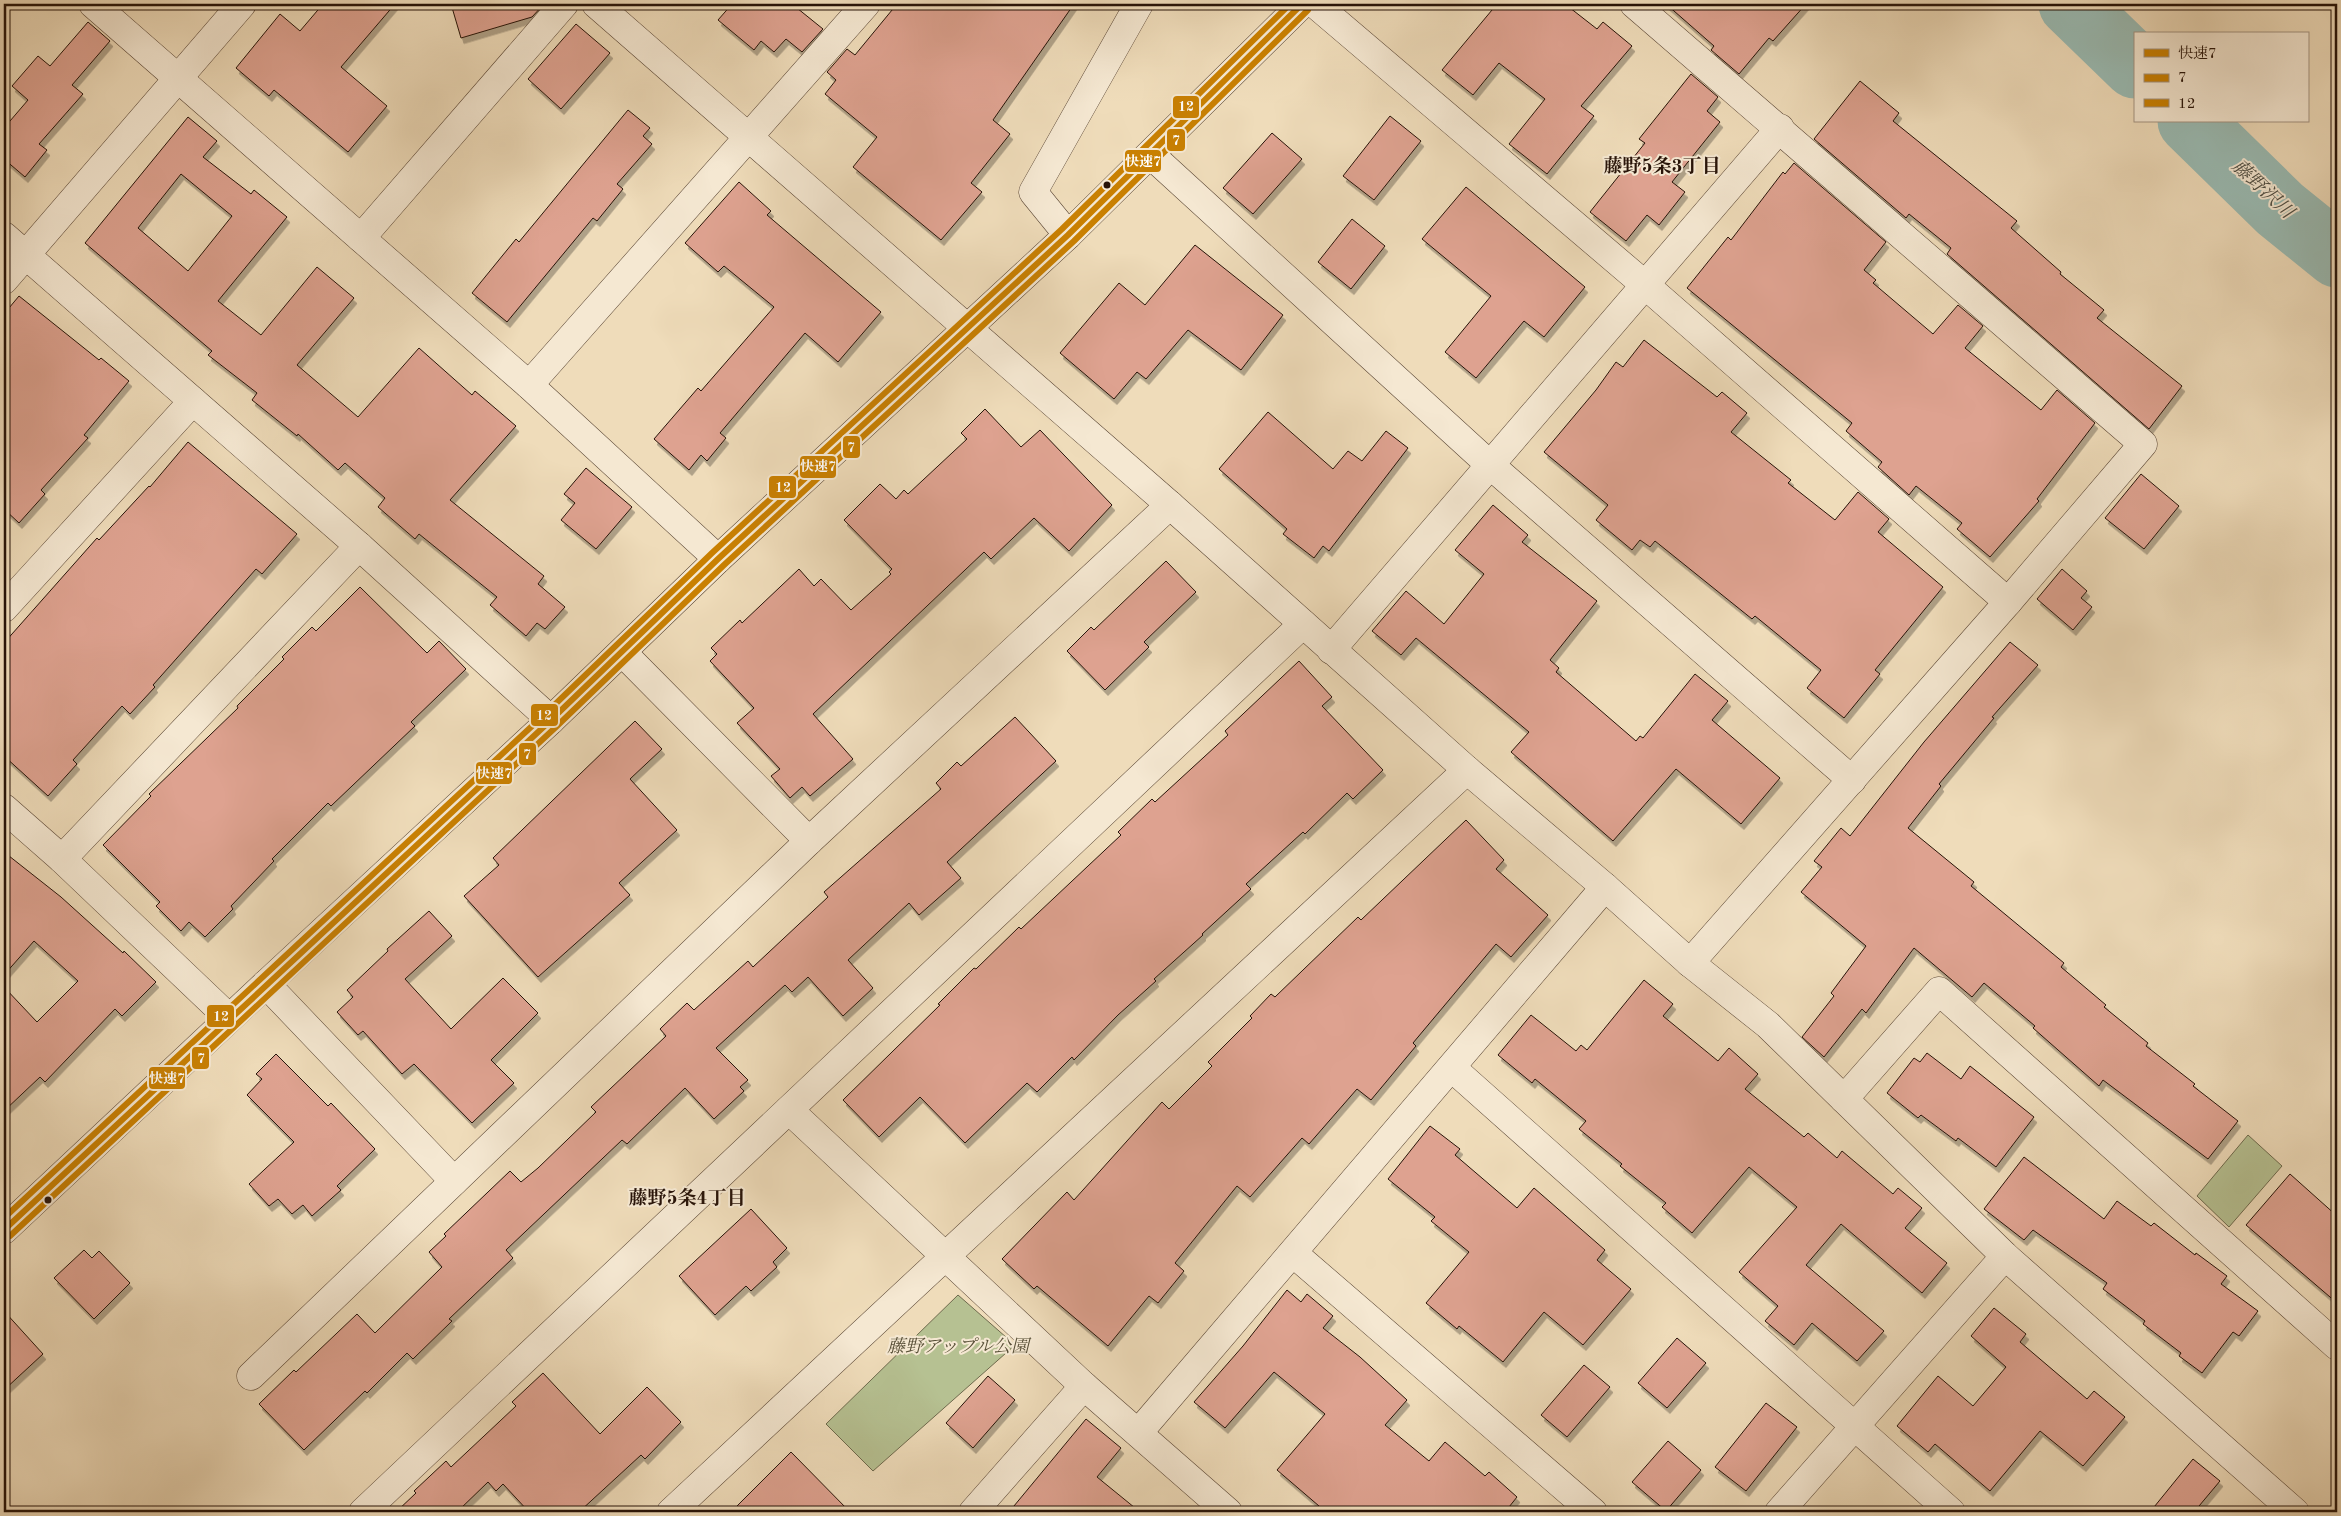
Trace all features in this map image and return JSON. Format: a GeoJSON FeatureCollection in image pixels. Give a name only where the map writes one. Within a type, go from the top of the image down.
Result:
{"type":"FeatureCollection","features":[{"type":"Feature","properties":{"kind":"street"},"geometry":{"type":"LineString","coordinates":[[93,4],[529,385],[718,559]]}},
{"type":"Feature","properties":{"kind":"street"},"geometry":{"type":"LineString","coordinates":[[4,280],[242,4]]}},
{"type":"Feature","properties":{"kind":"street"},"geometry":{"type":"LineString","coordinates":[[361,238],[564,4]]}},
{"type":"Feature","properties":{"kind":"street"},"geometry":{"type":"LineString","coordinates":[[596,4],[1170,505],[1468,770],[1605,887],[1690,963],[1768,1025],[2005,1256],[2295,1512]]}},
{"type":"Feature","properties":{"kind":"street"},"geometry":{"type":"LineString","coordinates":[[529,385],[866,4]]}},
{"type":"Feature","properties":{"kind":"street"},"geometry":{"type":"LineString","coordinates":[[1068,235],[1033,192],[1139,4]]}},
{"type":"Feature","properties":{"kind":"street"},"geometry":{"type":"LineString","coordinates":[[4,1230],[229,1018],[623,653],[718,559],[965,328],[1068,235],[1302,4]]}},
{"type":"Feature","properties":{"kind":"street"},"geometry":{"type":"LineString","coordinates":[[1315,4],[1644,284],[2008,602]]}},
{"type":"Feature","properties":{"kind":"street"},"geometry":{"type":"LineString","coordinates":[[1634,4],[1780,128],[2143,444],[2008,602],[1690,963]]}},
{"type":"Feature","properties":{"kind":"street"},"geometry":{"type":"LineString","coordinates":[[1331,650],[1489,464],[1780,128]]}},
{"type":"Feature","properties":{"kind":"street"},"geometry":{"type":"LineString","coordinates":[[1151,155],[1489,464],[1852,780]]}},
{"type":"Feature","properties":{"kind":"street"},"geometry":{"type":"LineString","coordinates":[[4,236],[359,546],[551,720]]}},
{"type":"Feature","properties":{"kind":"street"},"geometry":{"type":"LineString","coordinates":[[4,608],[193,401]]}},
{"type":"Feature","properties":{"kind":"street"},"geometry":{"type":"LineString","coordinates":[[251,1376],[809,841],[1170,505]]}},
{"type":"Feature","properties":{"kind":"street"},"geometry":{"type":"LineString","coordinates":[[62,859],[359,546]]}},
{"type":"Feature","properties":{"kind":"street"},"geometry":{"type":"LineString","coordinates":[[363,1512],[1303,624]]}},
{"type":"Feature","properties":{"kind":"street"},"geometry":{"type":"LineString","coordinates":[[623,653],[809,841]]}},
{"type":"Feature","properties":{"kind":"street"},"geometry":{"type":"LineString","coordinates":[[670,1512],[1468,770]]}},
{"type":"Feature","properties":{"kind":"street"},"geometry":{"type":"LineString","coordinates":[[4,808],[62,859],[229,1018]]}},
{"type":"Feature","properties":{"kind":"street"},"geometry":{"type":"LineString","coordinates":[[1138,1432],[1452,1068],[1605,887]]}},
{"type":"Feature","properties":{"kind":"street"},"geometry":{"type":"LineString","coordinates":[[266,984],[454,1181]]}},
{"type":"Feature","properties":{"kind":"street"},"geometry":{"type":"LineString","coordinates":[[1844,1099],[1939,990],[2337,1346]]}},
{"type":"Feature","properties":{"kind":"street"},"geometry":{"type":"LineString","coordinates":[[1452,1068],[1950,1512]]}},
{"type":"Feature","properties":{"kind":"street"},"geometry":{"type":"LineString","coordinates":[[789,1110],[1084,1386],[1228,1512]]}},
{"type":"Feature","properties":{"kind":"street"},"geometry":{"type":"LineString","coordinates":[[1293,1252],[1593,1512]]}},
{"type":"Feature","properties":{"kind":"street"},"geometry":{"type":"LineString","coordinates":[[1779,1512],[2005,1256]]}},
{"type":"Feature","properties":{"kind":"street"},"geometry":{"type":"LineString","coordinates":[[973,1512],[1084,1386]]}},
{"type":"Feature","properties":{"kind":"green space"},"geometry":{"type":"Polygon","coordinates":[[[2248,1135],[2282,1166],[2229,1227],[2197,1196],[2248,1135]]]}},
{"type":"Feature","properties":{"kind":"green space","name":"藤野アップル公園"},"geometry":{"type":"Polygon","coordinates":[[[958,1295],[1015,1345],[873,1471],[826,1424],[958,1295]]]}},
{"type":"Feature","properties":{"kind":"building"},"geometry":{"type":"Polygon","coordinates":[[[323,4],[395,4],[341,67],[387,106],[348,152],[274,90],[269,96],[236,68],[280,14],[300,31],[323,4]]]}},
{"type":"Feature","properties":{"kind":"building"},"geometry":{"type":"Polygon","coordinates":[[[451,4],[544,4],[532,17],[461,38],[451,4]]]}},
{"type":"Feature","properties":{"kind":"building"},"geometry":{"type":"Polygon","coordinates":[[[732,4],[792,4],[823,29],[802,52],[786,39],[774,52],[761,41],[754,50],[718,20],[732,4]]]}},
{"type":"Feature","properties":{"kind":"building"},"geometry":{"type":"Polygon","coordinates":[[[897,4],[1074,4],[993,120],[1010,134],[971,183],[982,192],[941,240],[853,167],[877,137],[825,94],[836,80],[827,72],[847,49],[855,55],[897,4]]]}},
{"type":"Feature","properties":{"kind":"building"},"geometry":{"type":"Polygon","coordinates":[[[1497,4],[1565,4],[1597,29],[1603,22],[1632,46],[1581,106],[1594,116],[1547,174],[1509,144],[1545,99],[1499,63],[1473,95],[1442,70],[1497,4]]]}},
{"type":"Feature","properties":{"kind":"building"},"geometry":{"type":"Polygon","coordinates":[[[1666,4],[1806,4],[1773,41],[1769,38],[1739,74],[1711,50],[1714,46],[1666,4]]]}},
{"type":"Feature","properties":{"kind":"building"},"geometry":{"type":"Polygon","coordinates":[[[88,22],[110,41],[72,85],[83,94],[39,144],[47,150],[25,177],[4,159],[4,128],[28,100],[12,86],[38,56],[50,66],[88,22]]]}},
{"type":"Feature","properties":{"kind":"building"},"geometry":{"type":"Polygon","coordinates":[[[576,24],[610,53],[561,109],[528,79],[576,24]]]}},
{"type":"Feature","properties":{"kind":"building"},"geometry":{"type":"Polygon","coordinates":[[[1691,74],[1718,97],[1707,111],[1720,122],[1672,182],[1685,192],[1659,225],[1647,215],[1626,241],[1590,212],[1645,143],[1639,139],[1691,74]]]}},
{"type":"Feature","properties":{"kind":"building"},"geometry":{"type":"Polygon","coordinates":[[[1860,81],[1899,113],[1893,121],[2017,221],[2011,228],[2061,272],[2060,274],[2104,310],[2097,318],[2182,386],[2149,429],[1947,254],[1951,248],[1909,214],[1906,218],[1814,139],[1860,81]]]}},
{"type":"Feature","properties":{"kind":"building"},"geometry":{"type":"Polygon","coordinates":[[[628,110],[650,128],[643,136],[652,144],[617,184],[623,189],[597,221],[593,218],[507,322],[472,293],[516,239],[519,242],[628,110]]]}},
{"type":"Feature","properties":{"kind":"building"},"geometry":{"type":"Polygon","coordinates":[[[1390,116],[1421,141],[1374,200],[1343,176],[1390,116]]]}},
{"type":"Feature","properties":{"kind":"building"},"geometry":{"type":"Polygon","coordinates":[[[188,117],[217,141],[203,157],[251,194],[254,190],[287,217],[218,301],[261,335],[317,267],[354,298],[297,365],[358,417],[419,348],[472,395],[475,391],[516,426],[450,500],[544,576],[538,584],[565,607],[545,629],[537,623],[526,636],[490,605],[497,597],[419,534],[415,539],[378,507],[385,498],[345,463],[338,470],[298,434],[297,436],[252,400],[257,393],[208,355],[212,351],[85,243],[188,117]],[[181,174],[138,228],[188,271],[232,216],[181,174]]]}},
{"type":"Feature","properties":{"kind":"building"},"geometry":{"type":"Polygon","coordinates":[[[1272,133],[1302,159],[1253,214],[1223,188],[1272,133]]]}},
{"type":"Feature","properties":{"kind":"building"},"geometry":{"type":"Polygon","coordinates":[[[1794,163],[1886,242],[1864,270],[1876,280],[1873,283],[1933,334],[1958,305],[1983,326],[1965,348],[2041,410],[2057,390],[2095,423],[2037,499],[2039,501],[1990,557],[1957,529],[1962,523],[1916,486],[1909,495],[1878,467],[1882,462],[1846,431],[1852,423],[1687,288],[1728,237],[1731,240],[1783,172],[1785,174],[1794,163]]]}},
{"type":"Feature","properties":{"kind":"building"},"geometry":{"type":"Polygon","coordinates":[[[739,182],[771,211],[767,215],[881,312],[838,362],[805,333],[720,433],[726,438],[707,461],[701,455],[689,470],[654,439],[698,388],[701,391],[774,307],[724,266],[718,272],[685,243],[739,182]]]}},
{"type":"Feature","properties":{"kind":"building"},"geometry":{"type":"Polygon","coordinates":[[[1466,187],[1585,287],[1544,337],[1524,321],[1476,378],[1445,352],[1491,296],[1422,239],[1466,187]]]}},
{"type":"Feature","properties":{"kind":"building"},"geometry":{"type":"Polygon","coordinates":[[[1352,219],[1385,246],[1351,289],[1318,262],[1352,219]]]}},
{"type":"Feature","properties":{"kind":"building"},"geometry":{"type":"Polygon","coordinates":[[[1195,245],[1283,315],[1241,370],[1188,330],[1146,379],[1137,372],[1114,399],[1060,353],[1119,283],[1145,305],[1195,245]]]}},
{"type":"Feature","properties":{"kind":"building"},"geometry":{"type":"Polygon","coordinates":[[[19,296],[99,360],[101,358],[129,381],[84,435],[88,438],[41,490],[45,494],[19,523],[4,509],[4,314],[19,296]]]}},
{"type":"Feature","properties":{"kind":"building"},"geometry":{"type":"Polygon","coordinates":[[[1644,340],[1717,397],[1722,392],[1747,413],[1731,432],[1791,480],[1788,483],[1835,520],[1858,492],[1889,519],[1878,532],[1943,587],[1875,670],[1880,674],[1844,718],[1807,688],[1821,670],[1755,616],[1752,619],[1655,541],[1650,547],[1640,540],[1632,550],[1596,520],[1608,505],[1544,452],[1596,390],[1616,362],[1623,367],[1644,340]]]}},
{"type":"Feature","properties":{"kind":"building"},"geometry":{"type":"Polygon","coordinates":[[[985,409],[1021,447],[1040,430],[1112,505],[1069,551],[1034,518],[991,559],[984,552],[813,714],[853,759],[810,796],[802,787],[790,798],[771,776],[780,769],[737,723],[754,708],[710,661],[717,654],[711,648],[740,620],[742,623],[799,569],[814,586],[821,579],[851,610],[891,574],[889,572],[892,569],[844,520],[880,484],[896,499],[904,490],[908,494],[967,439],[961,433],[985,409]]]}},
{"type":"Feature","properties":{"kind":"building"},"geometry":{"type":"Polygon","coordinates":[[[1268,412],[1333,469],[1348,451],[1362,461],[1386,431],[1408,448],[1329,551],[1323,546],[1314,558],[1283,534],[1287,529],[1219,469],[1268,412]]]}},
{"type":"Feature","properties":{"kind":"building"},"geometry":{"type":"Polygon","coordinates":[[[188,442],[297,534],[262,574],[256,569],[153,685],[155,687],[130,714],[122,706],[73,760],[77,764],[48,796],[4,756],[4,643],[97,538],[99,540],[150,487],[188,442]]]}},
{"type":"Feature","properties":{"kind":"building"},"geometry":{"type":"Polygon","coordinates":[[[586,468],[632,507],[596,549],[561,520],[575,503],[564,494],[586,468]]]}},
{"type":"Feature","properties":{"kind":"building"},"geometry":{"type":"Polygon","coordinates":[[[2141,474],[2179,506],[2144,549],[2105,518],[2141,474]]]}},
{"type":"Feature","properties":{"kind":"building"},"geometry":{"type":"Polygon","coordinates":[[[1493,505],[1528,535],[1522,542],[1597,601],[1550,660],[1559,668],[1556,672],[1636,741],[1640,736],[1643,738],[1695,674],[1728,701],[1712,720],[1780,778],[1741,824],[1676,769],[1613,841],[1511,752],[1529,732],[1416,638],[1401,655],[1372,631],[1406,591],[1444,624],[1484,574],[1455,550],[1493,505]]]}},
{"type":"Feature","properties":{"kind":"building"},"geometry":{"type":"Polygon","coordinates":[[[1166,561],[1196,592],[1144,642],[1149,647],[1105,690],[1067,651],[1091,627],[1094,630],[1166,561]]]}},
{"type":"Feature","properties":{"kind":"building"},"geometry":{"type":"Polygon","coordinates":[[[2062,569],[2087,591],[2081,598],[2092,607],[2073,630],[2037,599],[2062,569]]]}},
{"type":"Feature","properties":{"kind":"building"},"geometry":{"type":"Polygon","coordinates":[[[360,587],[427,653],[439,641],[466,669],[411,722],[415,726],[331,806],[328,803],[272,859],[274,861],[231,906],[233,909],[205,937],[189,922],[181,931],[156,906],[160,902],[103,845],[151,796],[149,794],[238,708],[237,706],[284,659],[282,657],[312,627],[316,631],[360,587]]]}},
{"type":"Feature","properties":{"kind":"building"},"geometry":{"type":"Polygon","coordinates":[[[2010,642],[2038,665],[1992,717],[1994,718],[1939,784],[1941,786],[1908,828],[1974,882],[1971,886],[2064,963],[2061,967],[2106,1005],[2104,1007],[2148,1043],[2146,1046],[2195,1084],[2193,1086],[2238,1121],[2208,1159],[2103,1080],[2099,1086],[2033,1028],[2035,1026],[1984,983],[1972,997],[1914,948],[1866,1013],[1862,1009],[1824,1057],[1802,1037],[1834,996],[1831,993],[1866,946],[1801,892],[1822,867],[1814,861],[1841,828],[1850,836],[1924,742],[2010,642]]]}},
{"type":"Feature","properties":{"kind":"building"},"geometry":{"type":"Polygon","coordinates":[[[1299,661],[1332,697],[1322,706],[1383,770],[1353,799],[1347,793],[1305,834],[1303,832],[1246,884],[1251,889],[1154,979],[1156,981],[1118,1015],[1074,1060],[1072,1057],[1037,1092],[1027,1083],[965,1143],[920,1097],[879,1137],[843,1100],[940,1005],[938,1004],[974,968],[976,969],[1019,927],[1021,929],[1121,835],[1118,832],[1152,799],[1155,802],[1228,735],[1225,731],[1299,661]]]}},
{"type":"Feature","properties":{"kind":"building"},"geometry":{"type":"Polygon","coordinates":[[[1015,717],[1056,761],[947,862],[961,878],[919,915],[909,903],[848,960],[873,988],[843,1016],[808,977],[792,992],[785,985],[716,1048],[748,1080],[740,1087],[744,1091],[714,1119],[685,1088],[627,1144],[622,1140],[506,1250],[513,1258],[449,1319],[452,1321],[413,1359],[407,1353],[367,1393],[365,1391],[304,1450],[259,1404],[357,1314],[375,1333],[442,1267],[429,1252],[446,1236],[444,1234],[510,1171],[521,1182],[538,1168],[596,1112],[591,1107],[666,1036],[660,1029],[687,1003],[694,1010],[748,961],[753,967],[828,897],[824,892],[941,789],[936,783],[957,762],[961,766],[1015,717]]]}},
{"type":"Feature","properties":{"kind":"building"},"geometry":{"type":"Polygon","coordinates":[[[635,721],[662,749],[630,779],[677,830],[619,883],[630,895],[538,977],[464,896],[499,865],[493,858],[635,721]]]}},
{"type":"Feature","properties":{"kind":"building"},"geometry":{"type":"Polygon","coordinates":[[[1466,820],[1504,860],[1496,869],[1548,915],[1511,957],[1496,944],[1413,1043],[1416,1046],[1371,1100],[1357,1089],[1309,1144],[1302,1138],[1250,1197],[1237,1186],[1175,1263],[1184,1271],[1158,1303],[1149,1296],[1108,1346],[1037,1286],[1034,1289],[1002,1259],[1067,1192],[1074,1200],[1162,1102],[1169,1109],[1212,1066],[1208,1062],[1252,1018],[1250,1016],[1271,994],[1275,997],[1358,917],[1361,920],[1466,820]]]}},
{"type":"Feature","properties":{"kind":"building"},"geometry":{"type":"Polygon","coordinates":[[[4,852],[61,897],[123,953],[124,951],[156,982],[122,1016],[115,1009],[45,1082],[40,1077],[4,1111],[4,987],[37,1022],[78,981],[34,941],[4,975],[4,852]]]}},
{"type":"Feature","properties":{"kind":"building"},"geometry":{"type":"Polygon","coordinates":[[[429,911],[452,936],[405,979],[451,1029],[503,978],[538,1013],[491,1060],[514,1083],[472,1123],[414,1064],[402,1074],[363,1031],[358,1035],[337,1012],[353,997],[347,990],[388,951],[387,949],[429,911]]]}},
{"type":"Feature","properties":{"kind":"building"},"geometry":{"type":"Polygon","coordinates":[[[1644,980],[1673,1004],[1663,1016],[1718,1061],[1729,1048],[1758,1074],[1745,1089],[1804,1137],[1808,1133],[1837,1158],[1842,1151],[1893,1194],[1898,1188],[1922,1208],[1905,1228],[1947,1263],[1922,1293],[1841,1224],[1806,1265],[1884,1331],[1857,1361],[1812,1323],[1794,1345],[1765,1321],[1778,1306],[1739,1272],[1797,1207],[1749,1167],[1692,1233],[1662,1207],[1666,1203],[1620,1166],[1622,1164],[1579,1129],[1586,1121],[1535,1079],[1532,1083],[1498,1055],[1531,1015],[1576,1051],[1581,1045],[1587,1050],[1644,980]]]}},
{"type":"Feature","properties":{"kind":"building"},"geometry":{"type":"Polygon","coordinates":[[[1927,1053],[1961,1079],[1970,1066],[2034,1117],[1996,1167],[1958,1138],[1956,1141],[1921,1115],[1918,1118],[1887,1093],[1914,1058],[1920,1062],[1927,1053]]]}},
{"type":"Feature","properties":{"kind":"building"},"geometry":{"type":"Polygon","coordinates":[[[276,1054],[328,1106],[331,1103],[375,1149],[337,1186],[341,1190],[312,1216],[303,1205],[292,1214],[278,1199],[269,1206],[249,1184],[294,1142],[247,1095],[262,1079],[256,1074],[276,1054]]]}},
{"type":"Feature","properties":{"kind":"building"},"geometry":{"type":"Polygon","coordinates":[[[1430,1126],[1460,1149],[1455,1155],[1517,1208],[1534,1188],[1605,1250],[1597,1260],[1631,1289],[1583,1345],[1544,1312],[1503,1362],[1459,1326],[1457,1329],[1426,1303],[1469,1252],[1431,1221],[1435,1217],[1388,1179],[1430,1126]]]}},
{"type":"Feature","properties":{"kind":"building"},"geometry":{"type":"Polygon","coordinates":[[[2024,1157],[2104,1219],[2117,1201],[2151,1226],[2154,1223],[2195,1255],[2196,1253],[2227,1276],[2221,1284],[2258,1311],[2239,1336],[2233,1332],[2202,1373],[2179,1356],[2181,1353],[2143,1324],[2145,1321],[2103,1289],[2107,1283],[2033,1230],[2024,1240],[1984,1209],[2024,1157]]]}},
{"type":"Feature","properties":{"kind":"building"},"geometry":{"type":"Polygon","coordinates":[[[2290,1174],[2337,1216],[2337,1303],[2246,1225],[2290,1174]]]}},
{"type":"Feature","properties":{"kind":"building"},"geometry":{"type":"Polygon","coordinates":[[[751,1209],[787,1248],[773,1262],[777,1267],[751,1291],[746,1286],[715,1315],[679,1276],[751,1209]]]}},
{"type":"Feature","properties":{"kind":"building"},"geometry":{"type":"Polygon","coordinates":[[[84,1250],[92,1258],[99,1251],[130,1283],[94,1319],[54,1278],[84,1250]]]}},
{"type":"Feature","properties":{"kind":"building"},"geometry":{"type":"Polygon","coordinates":[[[1287,1290],[1301,1302],[1307,1294],[1333,1316],[1323,1328],[1360,1357],[1407,1400],[1385,1425],[1429,1461],[1445,1442],[1485,1476],[1489,1472],[1517,1497],[1505,1512],[1326,1512],[1277,1470],[1325,1414],[1274,1372],[1225,1428],[1194,1402],[1243,1346],[1287,1290]]]}},
{"type":"Feature","properties":{"kind":"building"},"geometry":{"type":"Polygon","coordinates":[[[1994,1308],[2026,1334],[2020,1342],[2087,1399],[2094,1391],[2125,1417],[2083,1466],[2040,1431],[1990,1491],[1935,1444],[1928,1452],[1897,1426],[1938,1376],[1973,1406],[2006,1367],[1971,1336],[1994,1308]]]}},
{"type":"Feature","properties":{"kind":"building"},"geometry":{"type":"Polygon","coordinates":[[[4,1311],[43,1354],[4,1390],[4,1311]]]}},
{"type":"Feature","properties":{"kind":"building"},"geometry":{"type":"Polygon","coordinates":[[[1677,1338],[1706,1363],[1667,1408],[1638,1383],[1677,1338]]]}},
{"type":"Feature","properties":{"kind":"building"},"geometry":{"type":"Polygon","coordinates":[[[1584,1365],[1610,1387],[1567,1437],[1541,1415],[1584,1365]]]}},
{"type":"Feature","properties":{"kind":"building"},"geometry":{"type":"Polygon","coordinates":[[[543,1373],[600,1434],[647,1387],[681,1422],[645,1459],[641,1455],[579,1512],[529,1512],[503,1484],[496,1491],[488,1482],[457,1512],[396,1512],[416,1493],[414,1491],[446,1461],[451,1467],[516,1406],[512,1402],[543,1373]]]}},
{"type":"Feature","properties":{"kind":"building"},"geometry":{"type":"Polygon","coordinates":[[[988,1376],[1015,1400],[973,1448],[946,1423],[988,1376]]]}},
{"type":"Feature","properties":{"kind":"building"},"geometry":{"type":"Polygon","coordinates":[[[1766,1403],[1797,1427],[1746,1491],[1715,1467],[1766,1403]]]}},
{"type":"Feature","properties":{"kind":"building"},"geometry":{"type":"Polygon","coordinates":[[[1086,1419],[1121,1448],[1097,1477],[1140,1512],[1009,1512],[1086,1419]]]}},
{"type":"Feature","properties":{"kind":"building"},"geometry":{"type":"Polygon","coordinates":[[[1668,1441],[1701,1470],[1666,1511],[1632,1482],[1668,1441]]]}},
{"type":"Feature","properties":{"kind":"building"},"geometry":{"type":"Polygon","coordinates":[[[791,1452],[850,1512],[731,1512],[791,1452]]]}},
{"type":"Feature","properties":{"kind":"building"},"geometry":{"type":"Polygon","coordinates":[[[2193,1459],[2220,1481],[2194,1512],[2150,1512],[2193,1459]]]}},
{"type":"Feature","properties":{"kind":"waterway","name":"藤野沢川"},"geometry":{"type":"LineString","coordinates":[[2071,4],[2134,65]]}},
{"type":"Feature","properties":{"kind":"waterway","name":"藤野沢川"},"geometry":{"type":"LineString","coordinates":[[2191,122],[2280,209],[2337,255]]}},
{"type":"Feature","properties":{"kind":"transit line","name":"12"},"geometry":{"type":"LineString","coordinates":[[4,1218],[545,714],[712,553],[1062,229],[1290,4]]}},
{"type":"Feature","properties":{"kind":"transit line","name":"快速7"},"geometry":{"type":"LineString","coordinates":[[4,1230],[551,720],[718,559],[1068,235],[1302,4]]}},
{"type":"Feature","properties":{"kind":"transit line","name":"7"},"geometry":{"type":"LineString","coordinates":[[10,1236],[557,726],[724,565],[1074,241],[1308,10]]}},
{"type":"Feature","properties":{"kind":"district","name":"藤野5条3丁目"},"geometry":{"type":"Point","coordinates":[1662,167]}},
{"type":"Feature","properties":{"kind":"district","name":"藤野5条4丁目"},"geometry":{"type":"Point","coordinates":[687,1199]}}]}
